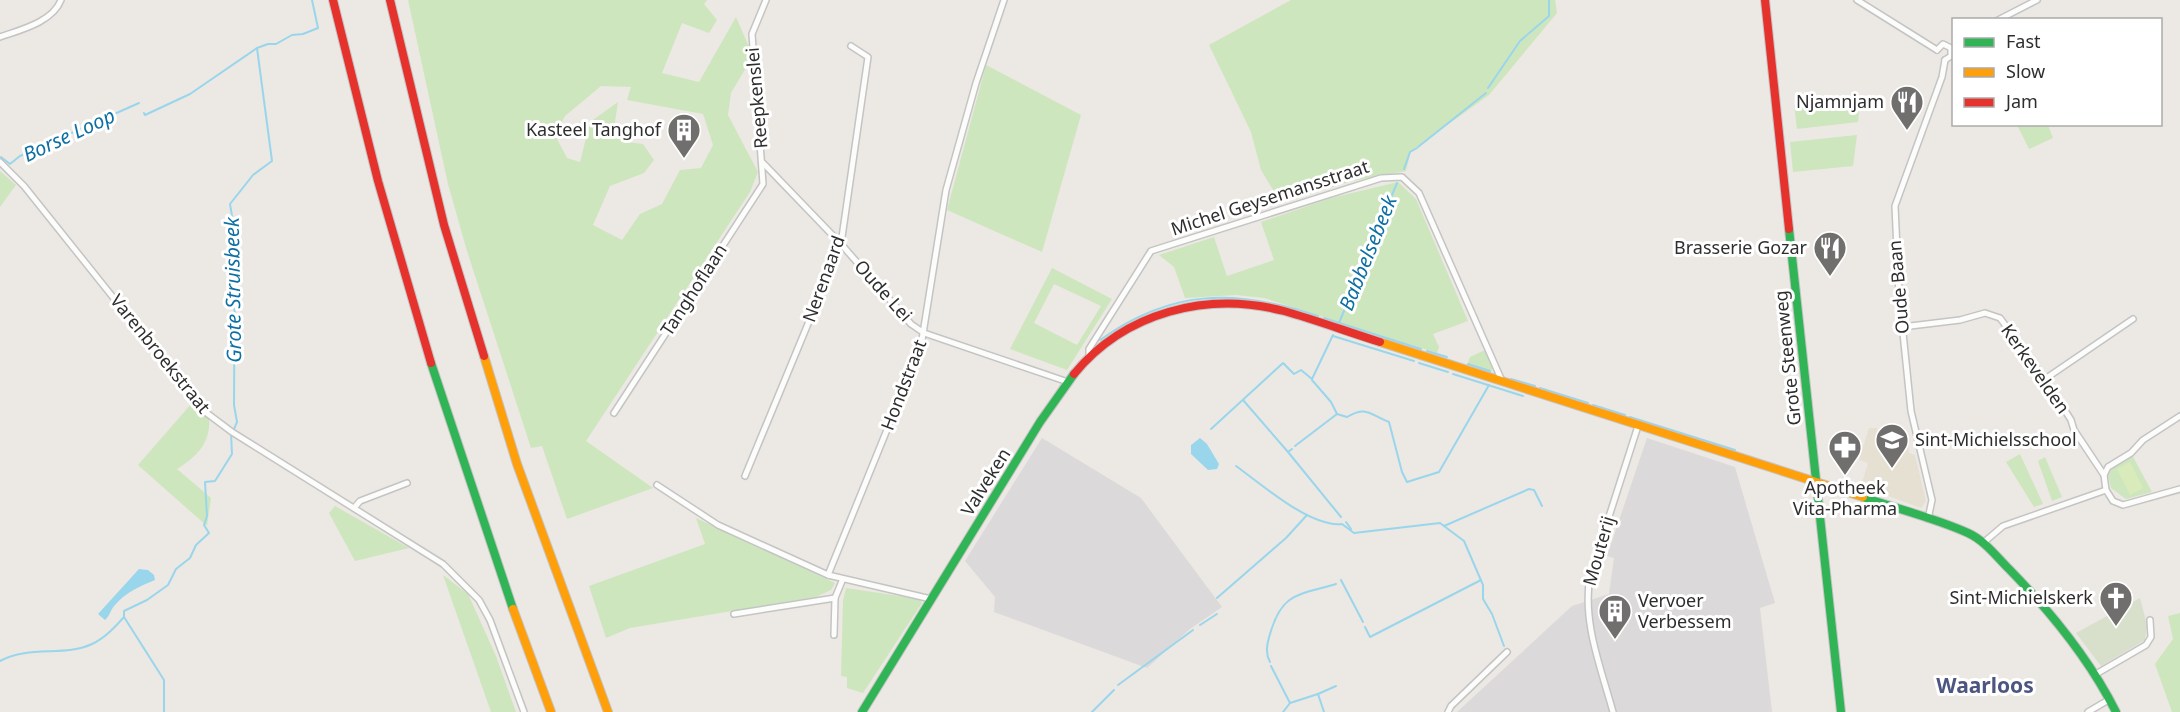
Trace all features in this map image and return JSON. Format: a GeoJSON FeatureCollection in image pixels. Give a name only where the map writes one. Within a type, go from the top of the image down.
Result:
{"type":"FeatureCollection","features":[{"type":"Feature","properties":{"kind":"main road"},"geometry":{"type":"LineString","coordinates":[[333,0],[385,206],[445,410],[551,712]]}},
{"type":"Feature","properties":{"kind":"main road"},"geometry":{"type":"LineString","coordinates":[[390,0],[444,225],[517,464],[608,712]]}},
{"type":"Feature","properties":{"kind":"main road","name":"Grote Steenweg"},"geometry":{"type":"LineString","coordinates":[[1765,0],[1841,712]]}},
{"type":"Feature","properties":{"kind":"main road","name":"Michel Geysemansstraat"},"geometry":{"type":"LineString","coordinates":[[1068,382],[1089,356],[1113,336],[1142,320],[1189,305],[1233,302],[1284,311],[1961,530],[1983,543],[2055,618],[2096,674],[2116,712]]}},
{"type":"Feature","properties":{"kind":"main road","name":"Valveken"},"geometry":{"type":"LineString","coordinates":[[862,712],[1068,382]]}},
{"type":"Feature","properties":{"kind":"street"},"geometry":{"type":"LineString","coordinates":[[0,37],[48,16],[58,7],[61,0]]}},
{"type":"Feature","properties":{"kind":"street","name":"Reepkenslei"},"geometry":{"type":"LineString","coordinates":[[763,163],[752,34],[766,0]]}},
{"type":"Feature","properties":{"kind":"street","name":"Hondstraat"},"geometry":{"type":"LineString","coordinates":[[828,575],[921,346],[946,190],[976,83],[1004,0]]}},
{"type":"Feature","properties":{"kind":"street"},"geometry":{"type":"LineString","coordinates":[[1857,0],[1937,50],[1939,57],[1945,60],[1951,56],[1952,47],[1943,44],[1937,50]]}},
{"type":"Feature","properties":{"kind":"street"},"geometry":{"type":"LineString","coordinates":[[2002,18],[2037,0]]}},
{"type":"Feature","properties":{"kind":"street","name":"Nerenaard"},"geometry":{"type":"LineString","coordinates":[[745,476],[841,244],[868,57],[851,46]]}},
{"type":"Feature","properties":{"kind":"street","name":"Oude Baan"},"geometry":{"type":"LineString","coordinates":[[1928,519],[1932,501],[1911,411],[1894,219],[1896,206],[1942,77],[1945,60]]}},
{"type":"Feature","properties":{"kind":"street","name":"Varenbroekstraat"},"geometry":{"type":"LineString","coordinates":[[0,162],[24,186],[204,411],[232,432],[443,564],[479,600],[490,620],[524,712]]}},
{"type":"Feature","properties":{"kind":"street","name":"Oude Lei"},"geometry":{"type":"LineString","coordinates":[[763,163],[841,244],[891,303],[924,333],[1068,382]]}},
{"type":"Feature","properties":{"kind":"street","name":"Tanghoflaan"},"geometry":{"type":"LineString","coordinates":[[614,413],[763,184],[763,163]]}},
{"type":"Feature","properties":{"kind":"street","name":"Michel Geysemansstraat"},"geometry":{"type":"LineString","coordinates":[[1089,356],[1089,349],[1151,251],[1381,178],[1402,177],[1419,193],[1502,381]]}},
{"type":"Feature","properties":{"kind":"street","name":"Kerkevelden"},"geometry":{"type":"LineString","coordinates":[[1902,327],[1992,313],[2000,318],[2045,379],[2071,420],[2074,430],[2104,475]]}},
{"type":"Feature","properties":{"kind":"street"},"geometry":{"type":"LineString","coordinates":[[2045,379],[2133,319]]}},
{"type":"Feature","properties":{"kind":"street"},"geometry":{"type":"LineString","coordinates":[[2180,416],[2143,440],[2131,453],[2108,467],[2104,475],[2106,490],[2113,501],[2123,505],[2180,489]]}},
{"type":"Feature","properties":{"kind":"street","name":"Mouterij"},"geometry":{"type":"LineString","coordinates":[[1613,712],[1589,623],[1587,592],[1590,576],[1638,426]]}},
{"type":"Feature","properties":{"kind":"street"},"geometry":{"type":"LineString","coordinates":[[354,508],[360,501],[407,483]]}},
{"type":"Feature","properties":{"kind":"street"},"geometry":{"type":"LineString","coordinates":[[657,485],[718,525],[828,575],[931,599]]}},
{"type":"Feature","properties":{"kind":"street"},"geometry":{"type":"LineString","coordinates":[[1983,543],[2003,526],[2106,490]]}},
{"type":"Feature","properties":{"kind":"street"},"geometry":{"type":"LineString","coordinates":[[834,635],[835,598],[842,580]]}},
{"type":"Feature","properties":{"kind":"street"},"geometry":{"type":"LineString","coordinates":[[734,614],[835,598]]}},
{"type":"Feature","properties":{"kind":"street"},"geometry":{"type":"LineString","coordinates":[[2096,674],[2146,645],[2151,637],[2150,620]]}},
{"type":"Feature","properties":{"kind":"street"},"geometry":{"type":"LineString","coordinates":[[1448,712],[1451,706],[1508,652]]}},
{"type":"Feature","properties":{"kind":"street"},"geometry":{"type":"LineString","coordinates":[[2088,712],[2110,699]]}},
{"type":"Feature","properties":{"kind":"shaded area","name":"Sint-Michielsschool"},"geometry":{"type":"Polygon","coordinates":[[[1869,428],[1877,428],[1878,440],[1907,437],[1909,453],[1915,455],[1926,501],[1921,508],[1861,486],[1868,463],[1859,460],[1869,428]]]}},
{"type":"Feature","properties":{"kind":"shaded area"},"geometry":{"type":"Polygon","coordinates":[[[1042,438],[1141,498],[1222,607],[1190,629],[1147,668],[994,612],[995,597],[965,561],[1042,438]]]}},
{"type":"Feature","properties":{"kind":"shaded area"},"geometry":{"type":"Polygon","coordinates":[[[1647,438],[1735,467],[1775,603],[1760,608],[1772,712],[1457,712],[1572,606],[1609,594],[1614,558],[1607,556],[1647,438]]]}},
{"type":"Feature","properties":{"kind":"green space"},"geometry":{"type":"Polygon","coordinates":[[[408,0],[707,0],[704,4],[717,20],[709,33],[682,23],[662,73],[699,82],[736,17],[753,56],[731,93],[728,115],[758,172],[750,192],[586,441],[653,488],[567,519],[542,446],[531,448],[467,251],[448,184],[408,0]],[[601,86],[565,116],[555,135],[567,158],[580,162],[590,122],[618,102],[614,128],[627,142],[643,144],[654,160],[644,173],[610,186],[593,225],[622,240],[640,214],[662,204],[680,170],[701,168],[713,145],[703,114],[627,100],[631,87],[601,86]]]}},
{"type":"Feature","properties":{"kind":"green space"},"geometry":{"type":"Polygon","coordinates":[[[1291,0],[1555,0],[1557,13],[1489,95],[1411,151],[1406,171],[1352,181],[1281,203],[1261,170],[1251,132],[1209,45],[1291,0]]]}},
{"type":"Feature","properties":{"kind":"green space"},"geometry":{"type":"Polygon","coordinates":[[[986,65],[1081,115],[1042,252],[947,210],[986,65]]]}},
{"type":"Feature","properties":{"kind":"green space"},"geometry":{"type":"Polygon","coordinates":[[[1849,99],[1851,111],[1859,111],[1858,122],[1797,129],[1794,105],[1849,99]]]}},
{"type":"Feature","properties":{"kind":"green space"},"geometry":{"type":"Polygon","coordinates":[[[2018,126],[2048,126],[2053,138],[2029,149],[2018,126]]]}},
{"type":"Feature","properties":{"kind":"green space"},"geometry":{"type":"Polygon","coordinates":[[[1857,135],[1853,166],[1793,172],[1790,142],[1857,135]]]}},
{"type":"Feature","properties":{"kind":"green space"},"geometry":{"type":"Polygon","coordinates":[[[0,171],[16,185],[0,207],[0,171]]]}},
{"type":"Feature","properties":{"kind":"green space"},"geometry":{"type":"Polygon","coordinates":[[[1398,182],[1416,199],[1468,321],[1433,334],[1439,347],[1437,353],[1264,298],[1236,295],[1185,298],[1174,267],[1159,255],[1214,237],[1227,276],[1274,260],[1261,222],[1331,198],[1398,182]]]}},
{"type":"Feature","properties":{"kind":"green space"},"geometry":{"type":"Polygon","coordinates":[[[1052,268],[1112,299],[1067,370],[1010,349],[1052,268]],[[1054,284],[1034,323],[1077,345],[1101,306],[1054,284]]]}},
{"type":"Feature","properties":{"kind":"green space"},"geometry":{"type":"Polygon","coordinates":[[[1485,350],[1493,367],[1490,374],[1467,366],[1470,357],[1485,350]]]}},
{"type":"Feature","properties":{"kind":"green space"},"geometry":{"type":"Polygon","coordinates":[[[192,403],[209,419],[208,435],[196,454],[177,469],[211,498],[207,526],[138,465],[192,403]]]}},
{"type":"Feature","properties":{"kind":"green space"},"geometry":{"type":"Polygon","coordinates":[[[2020,454],[2043,504],[2034,507],[2006,462],[2020,454]]]}},
{"type":"Feature","properties":{"kind":"green space"},"geometry":{"type":"Polygon","coordinates":[[[2132,455],[2152,492],[2126,499],[2111,488],[2108,476],[2111,469],[2132,455]]]}},
{"type":"Feature","properties":{"kind":"green space"},"geometry":{"type":"Polygon","coordinates":[[[2045,457],[2062,497],[2052,501],[2038,461],[2045,457]]]}},
{"type":"Feature","properties":{"kind":"green space"},"geometry":{"type":"Polygon","coordinates":[[[2130,462],[2143,488],[2130,495],[2117,469],[2130,462]]]}},
{"type":"Feature","properties":{"kind":"green space"},"geometry":{"type":"Polygon","coordinates":[[[335,506],[409,548],[355,561],[329,513],[335,506]]]}},
{"type":"Feature","properties":{"kind":"green space"},"geometry":{"type":"Polygon","coordinates":[[[696,518],[835,583],[831,590],[816,597],[630,628],[606,638],[589,586],[705,544],[696,518]]]}},
{"type":"Feature","properties":{"kind":"green space"},"geometry":{"type":"Polygon","coordinates":[[[443,575],[468,594],[496,656],[516,712],[491,712],[443,575]]]}},
{"type":"Feature","properties":{"kind":"green space"},"geometry":{"type":"Polygon","coordinates":[[[846,588],[920,599],[922,603],[863,693],[847,688],[847,677],[841,676],[843,601],[846,588]]]}},
{"type":"Feature","properties":{"kind":"green space"},"geometry":{"type":"Polygon","coordinates":[[[2140,598],[2147,625],[2145,640],[2101,666],[2076,633],[2140,598]]]}},
{"type":"Feature","properties":{"kind":"green space"},"geometry":{"type":"Polygon","coordinates":[[[2180,613],[2180,712],[2172,712],[2155,664],[2173,639],[2168,616],[2180,613]]]}},
{"type":"Feature","properties":{"kind":"water"},"geometry":{"type":"Polygon","coordinates":[[[1200,438],[1207,444],[1219,464],[1217,469],[1208,470],[1191,454],[1191,445],[1200,438]]]}},
{"type":"Feature","properties":{"kind":"water"},"geometry":{"type":"Polygon","coordinates":[[[139,569],[148,570],[154,575],[155,580],[124,596],[105,620],[98,614],[139,569]]]}},
{"type":"Feature","properties":{"kind":"waterway","name":"Grote Struisbeek"},"geometry":{"type":"LineString","coordinates":[[234,429],[237,422],[234,405],[235,234],[230,204],[253,175],[272,161],[257,48],[276,44],[292,35],[303,34],[318,28],[312,0]]}},
{"type":"Feature","properties":{"kind":"waterway","name":"Babbelsebeek"},"geometry":{"type":"LineString","coordinates":[[1488,88],[1520,41],[1549,16],[1549,0]]}},
{"type":"Feature","properties":{"kind":"waterway","name":"Borse Loop"},"geometry":{"type":"LineString","coordinates":[[144,113],[145,115],[190,94],[257,48]]}},
{"type":"Feature","properties":{"kind":"waterway","name":"Babbelsebeek"},"geometry":{"type":"LineString","coordinates":[[1418,147],[1486,93]]}},
{"type":"Feature","properties":{"kind":"waterway","name":"Borse Loop"},"geometry":{"type":"LineString","coordinates":[[1,157],[10,164],[20,156],[139,103]]}},
{"type":"Feature","properties":{"kind":"waterway","name":"Babbelsebeek"},"geometry":{"type":"LineString","coordinates":[[1404,169],[1410,152],[1417,148]]}},
{"type":"Feature","properties":{"kind":"waterway","name":"Babbelsebeek"},"geometry":{"type":"LineString","coordinates":[[1339,323],[1397,183]]}},
{"type":"Feature","properties":{"kind":"waterway"},"geometry":{"type":"LineString","coordinates":[[1100,340],[1127,323],[1153,311],[1179,302],[1206,298],[1260,301],[1318,316]]}},
{"type":"Feature","properties":{"kind":"waterway"},"geometry":{"type":"LineString","coordinates":[[1324,318],[1421,349]]}},
{"type":"Feature","properties":{"kind":"waterway"},"geometry":{"type":"LineString","coordinates":[[1211,429],[1283,363],[1294,374],[1301,370],[1312,379],[1333,335]]}},
{"type":"Feature","properties":{"kind":"waterway"},"geometry":{"type":"LineString","coordinates":[[1333,336],[1414,361]]}},
{"type":"Feature","properties":{"kind":"waterway"},"geometry":{"type":"LineString","coordinates":[[1427,351],[1447,357]]}},
{"type":"Feature","properties":{"kind":"waterway"},"geometry":{"type":"LineString","coordinates":[[1419,363],[1448,372]]}},
{"type":"Feature","properties":{"kind":"waterway"},"geometry":{"type":"LineString","coordinates":[[1468,364],[1490,371]]}},
{"type":"Feature","properties":{"kind":"waterway"},"geometry":{"type":"LineString","coordinates":[[1453,374],[1523,396]]}},
{"type":"Feature","properties":{"kind":"waterway"},"geometry":{"type":"LineString","coordinates":[[1511,379],[1535,386]]}},
{"type":"Feature","properties":{"kind":"waterway"},"geometry":{"type":"LineString","coordinates":[[1295,446],[1337,414],[1331,402],[1312,380]]}},
{"type":"Feature","properties":{"kind":"waterway"},"geometry":{"type":"LineString","coordinates":[[1337,414],[1347,417],[1364,411],[1389,422],[1402,472],[1407,482],[1439,472],[1489,385]]}},
{"type":"Feature","properties":{"kind":"waterway"},"geometry":{"type":"LineString","coordinates":[[1540,388],[1588,403]]}},
{"type":"Feature","properties":{"kind":"waterway"},"geometry":{"type":"LineString","coordinates":[[1243,400],[1288,452],[1292,449]]}},
{"type":"Feature","properties":{"kind":"waterway"},"geometry":{"type":"LineString","coordinates":[[1593,405],[1625,415]]}},
{"type":"Feature","properties":{"kind":"waterway"},"geometry":{"type":"LineString","coordinates":[[1630,417],[1735,450]]}},
{"type":"Feature","properties":{"kind":"waterway","name":"Grote Struisbeek"},"geometry":{"type":"LineString","coordinates":[[164,712],[164,680],[124,617],[124,611],[147,600],[168,585],[176,569],[190,558],[196,545],[209,533],[204,525],[207,516],[205,482],[215,481],[232,454],[231,433]]}},
{"type":"Feature","properties":{"kind":"waterway"},"geometry":{"type":"LineString","coordinates":[[1288,452],[1341,517]]}},
{"type":"Feature","properties":{"kind":"waterway"},"geometry":{"type":"LineString","coordinates":[[1236,466],[1301,512],[1316,519],[1342,524],[1354,533],[1440,523],[1464,541],[1483,585],[1483,599],[1492,614],[1504,646]]}},
{"type":"Feature","properties":{"kind":"waterway"},"geometry":{"type":"LineString","coordinates":[[1444,526],[1529,489],[1534,490],[1542,506]]}},
{"type":"Feature","properties":{"kind":"waterway"},"geometry":{"type":"LineString","coordinates":[[1217,598],[1286,538],[1307,515]]}},
{"type":"Feature","properties":{"kind":"waterway"},"geometry":{"type":"LineString","coordinates":[[1346,522],[1351,529]]}},
{"type":"Feature","properties":{"kind":"waterway"},"geometry":{"type":"LineString","coordinates":[[1341,580],[1363,622]]}},
{"type":"Feature","properties":{"kind":"waterway"},"geometry":{"type":"LineString","coordinates":[[1365,627],[1370,637],[1481,580]]}},
{"type":"Feature","properties":{"kind":"waterway"},"geometry":{"type":"LineString","coordinates":[[1270,662],[1267,645],[1280,610],[1294,597],[1336,584]]}},
{"type":"Feature","properties":{"kind":"waterway"},"geometry":{"type":"LineString","coordinates":[[1200,625],[1217,614]]}},
{"type":"Feature","properties":{"kind":"waterway"},"geometry":{"type":"LineString","coordinates":[[0,661],[23,653],[81,648],[101,639],[124,617]]}},
{"type":"Feature","properties":{"kind":"waterway"},"geometry":{"type":"LineString","coordinates":[[1118,685],[1193,630]]}},
{"type":"Feature","properties":{"kind":"waterway"},"geometry":{"type":"LineString","coordinates":[[1271,666],[1290,703]]}},
{"type":"Feature","properties":{"kind":"waterway"},"geometry":{"type":"LineString","coordinates":[[1324,712],[1318,694],[1336,686]]}},
{"type":"Feature","properties":{"kind":"waterway"},"geometry":{"type":"LineString","coordinates":[[1092,712],[1114,690]]}},
{"type":"Feature","properties":{"kind":"waterway"},"geometry":{"type":"LineString","coordinates":[[1283,712],[1290,703],[1318,694]]}},
{"type":"Feature","properties":{"kind":"traffic: fast"},"geometry":{"type":"LineString","coordinates":[[1789,229],[1841,712]]}},
{"type":"Feature","properties":{"kind":"traffic: fast"},"geometry":{"type":"LineString","coordinates":[[431,363],[513,609]]}},
{"type":"Feature","properties":{"kind":"traffic: fast"},"geometry":{"type":"LineString","coordinates":[[862,712],[1040,422],[1074,374]]}},
{"type":"Feature","properties":{"kind":"traffic: fast"},"geometry":{"type":"LineString","coordinates":[[1863,497],[1955,528],[1974,536],[1985,544],[2040,602],[2068,636],[2094,673],[2116,712]]}},
{"type":"Feature","properties":{"kind":"traffic: slow"},"geometry":{"type":"LineString","coordinates":[[1380,342],[1863,497]]}},
{"type":"Feature","properties":{"kind":"traffic: slow"},"geometry":{"type":"LineString","coordinates":[[484,356],[517,464],[608,712]]}},
{"type":"Feature","properties":{"kind":"traffic: slow"},"geometry":{"type":"LineString","coordinates":[[513,609],[551,712]]}},
{"type":"Feature","properties":{"kind":"traffic: jam"},"geometry":{"type":"LineString","coordinates":[[333,0],[378,181],[431,363]]}},
{"type":"Feature","properties":{"kind":"traffic: jam"},"geometry":{"type":"LineString","coordinates":[[390,0],[444,225],[484,356]]}},
{"type":"Feature","properties":{"kind":"traffic: jam"},"geometry":{"type":"LineString","coordinates":[[1765,0],[1789,229]]}},
{"type":"Feature","properties":{"kind":"traffic: jam"},"geometry":{"type":"LineString","coordinates":[[1074,374],[1118,335],[1169,312],[1197,306],[1255,305],[1308,318],[1380,342]]}},
{"type":"Feature","properties":{"kind":"place","name":"Njamnjam"},"geometry":{"type":"Point","coordinates":[1907,131]}},
{"type":"Feature","properties":{"kind":"place","name":"Kasteel Tanghof"},"geometry":{"type":"Point","coordinates":[684,159]}},
{"type":"Feature","properties":{"kind":"place","name":"Brasserie Gozar"},"geometry":{"type":"Point","coordinates":[1830,277]}},
{"type":"Feature","properties":{"kind":"place","name":"Sint-Michielsschool"},"geometry":{"type":"Point","coordinates":[1892,469]}},
{"type":"Feature","properties":{"kind":"place","name":"Apotheek Vita-Pharma"},"geometry":{"type":"Point","coordinates":[1845,476]}},
{"type":"Feature","properties":{"kind":"place","name":"Sint-Michielskerk"},"geometry":{"type":"Point","coordinates":[2116,627]}},
{"type":"Feature","properties":{"kind":"place","name":"Vervoer Verbessem"},"geometry":{"type":"Point","coordinates":[1615,640]}},
{"type":"Feature","properties":{"kind":"district","name":"Waarloos"},"geometry":{"type":"Point","coordinates":[1985,686]}}]}
